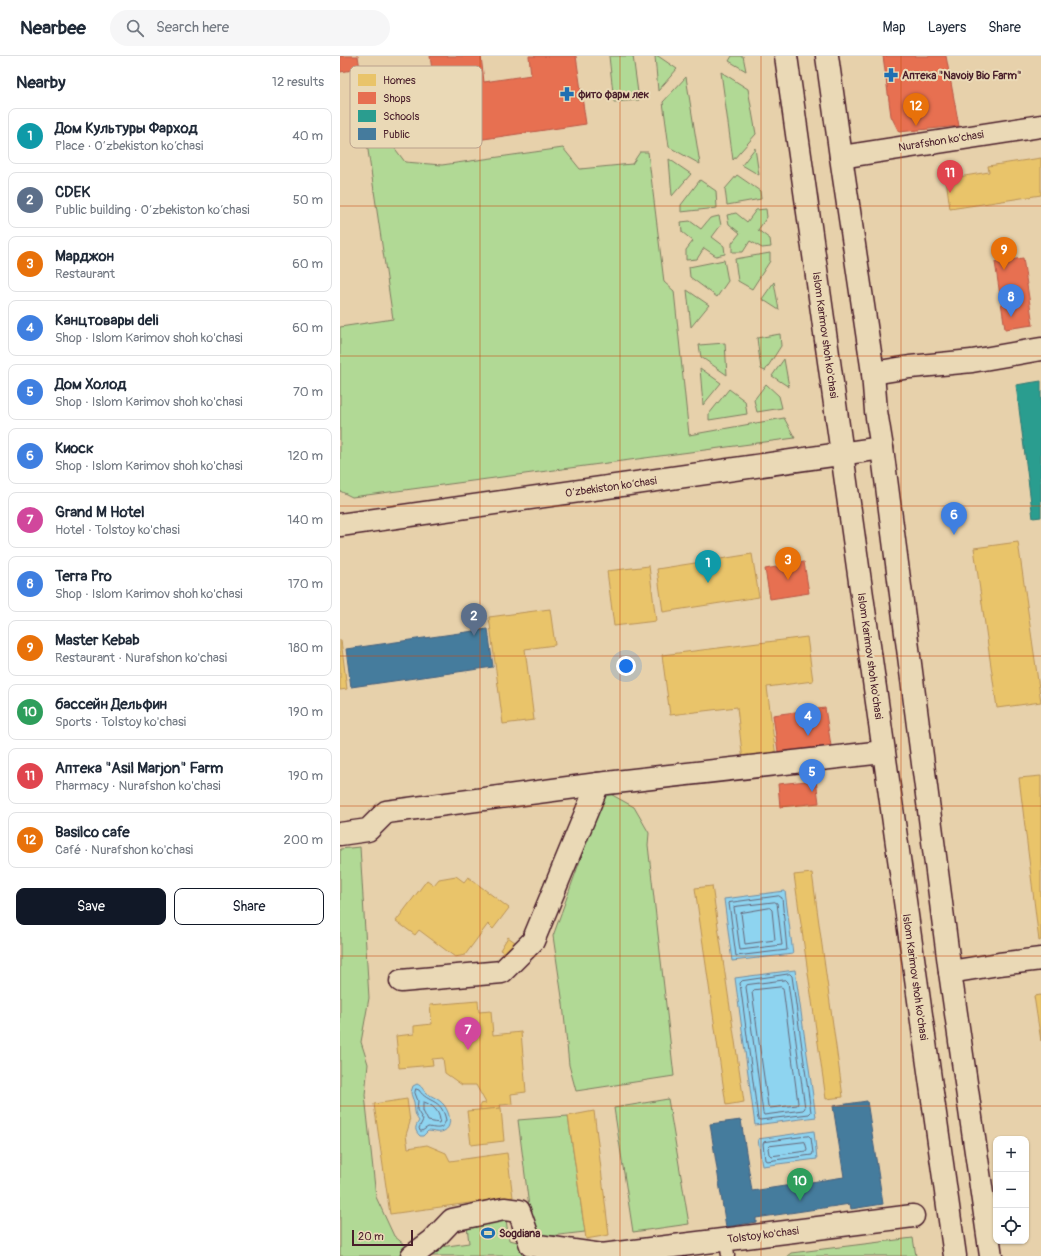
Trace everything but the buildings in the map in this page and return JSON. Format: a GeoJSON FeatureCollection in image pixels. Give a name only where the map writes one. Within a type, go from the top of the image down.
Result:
{"type":"FeatureCollection","features":[{"type":"Feature","properties":{"kind":"street","name":"Islom Karimov shoh ko'chasi"},"geometry":{"type":"LineString","coordinates":[[786,56],[955,1256]]}},
{"type":"Feature","properties":{"kind":"street"},"geometry":{"type":"LineString","coordinates":[[827,56],[873,373],[876,411],[950,972],[991,1256]]}},
{"type":"Feature","properties":{"kind":"street","name":"Nurafshon ko'chasi"},"geometry":{"type":"LineString","coordinates":[[841,157],[1041,126]]}},
{"type":"Feature","properties":{"kind":"street"},"geometry":{"type":"LineString","coordinates":[[873,373],[910,367],[972,361],[1041,349]]}},
{"type":"Feature","properties":{"kind":"street","name":"O‘zbekiston ko‘chasi"},"geometry":{"type":"LineString","coordinates":[[340,525],[842,455],[882,448]]}},
{"type":"Feature","properties":{"kind":"street"},"geometry":{"type":"LineString","coordinates":[[340,834],[368,830],[386,812],[598,784],[883,752]]}},
{"type":"Feature","properties":{"kind":"street"},"geometry":{"type":"LineString","coordinates":[[401,981],[502,972],[533,941],[598,784]]}},
{"type":"Feature","properties":{"kind":"street"},"geometry":{"type":"LineString","coordinates":[[950,972],[1041,958]]}},
{"type":"Feature","properties":{"kind":"street","name":"Tolstoy ko'chasi"},"geometry":{"type":"LineString","coordinates":[[412,1256],[432,1241],[452,1220],[504,1209],[519,1211],[531,1245],[602,1255],[727,1248],[913,1216]]}},
{"type":"Feature","properties":{"kind":"green space"},"geometry":{"type":"Polygon","coordinates":[[[609,56],[633,56],[639,100],[614,102],[609,56]]]}},
{"type":"Feature","properties":{"kind":"green space"},"geometry":{"type":"Polygon","coordinates":[[[655,56],[658,56],[677,69],[658,91],[655,56]]]}},
{"type":"Feature","properties":{"kind":"green space"},"geometry":{"type":"Polygon","coordinates":[[[732,56],[743,56],[746,71],[729,61],[732,56]]]}},
{"type":"Feature","properties":{"kind":"green space"},"geometry":{"type":"Polygon","coordinates":[[[721,72],[748,89],[756,134],[733,160],[721,72]]]}},
{"type":"Feature","properties":{"kind":"green space"},"geometry":{"type":"Polygon","coordinates":[[[686,77],[700,164],[669,147],[663,102],[686,77]]]}},
{"type":"Feature","properties":{"kind":"green space"},"geometry":{"type":"Polygon","coordinates":[[[368,148],[395,148],[405,162],[442,165],[563,148],[580,169],[632,164],[640,152],[648,152],[664,282],[674,291],[689,435],[784,418],[795,438],[352,497],[340,491],[340,327],[393,319],[368,148]]]}},
{"type":"Feature","properties":{"kind":"green space"},"geometry":{"type":"Polygon","coordinates":[[[755,148],[759,175],[742,165],[755,148]]]}},
{"type":"Feature","properties":{"kind":"green space"},"geometry":{"type":"Polygon","coordinates":[[[669,159],[691,174],[672,196],[669,159]]]}},
{"type":"Feature","properties":{"kind":"green space"},"geometry":{"type":"Polygon","coordinates":[[[737,175],[760,191],[761,199],[727,205],[725,189],[737,175]]]}},
{"type":"Feature","properties":{"kind":"green space"},"geometry":{"type":"Polygon","coordinates":[[[700,180],[716,191],[717,208],[681,212],[681,205],[700,180]]]}},
{"type":"Feature","properties":{"kind":"green space"},"geometry":{"type":"Polygon","coordinates":[[[766,209],[767,217],[758,230],[770,239],[771,247],[762,248],[750,241],[743,252],[732,252],[732,243],[740,233],[729,224],[727,215],[736,213],[747,222],[756,210],[766,209]]]}},
{"type":"Feature","properties":{"kind":"green space"},"geometry":{"type":"Polygon","coordinates":[[[719,216],[721,225],[712,237],[724,246],[725,254],[716,256],[704,248],[697,259],[686,260],[686,250],[693,241],[682,232],[681,222],[690,221],[701,229],[710,218],[719,216]]]}},
{"type":"Feature","properties":{"kind":"green space"},"geometry":{"type":"Polygon","coordinates":[[[770,253],[770,261],[752,289],[738,281],[735,259],[770,253]]]}},
{"type":"Feature","properties":{"kind":"green space"},"geometry":{"type":"Polygon","coordinates":[[[724,260],[728,281],[717,297],[690,277],[689,267],[724,260]]]}},
{"type":"Feature","properties":{"kind":"green space"},"geometry":{"type":"Polygon","coordinates":[[[774,282],[779,310],[762,299],[774,282]]]}},
{"type":"Feature","properties":{"kind":"green space"},"geometry":{"type":"Polygon","coordinates":[[[687,290],[709,305],[691,327],[687,290]]]}},
{"type":"Feature","properties":{"kind":"green space"},"geometry":{"type":"Polygon","coordinates":[[[780,334],[781,346],[765,371],[761,369],[757,338],[780,334]]]}},
{"type":"Feature","properties":{"kind":"green space"},"geometry":{"type":"Polygon","coordinates":[[[725,343],[727,375],[701,357],[699,345],[725,343]]]}},
{"type":"Feature","properties":{"kind":"green space"},"geometry":{"type":"Polygon","coordinates":[[[784,359],[789,387],[772,376],[784,359]]]}},
{"type":"Feature","properties":{"kind":"green space"},"geometry":{"type":"Polygon","coordinates":[[[700,368],[721,383],[703,405],[700,368]]]}},
{"type":"Feature","properties":{"kind":"green space"},"geometry":{"type":"Polygon","coordinates":[[[766,384],[779,396],[782,408],[757,412],[754,400],[766,384]]]}},
{"type":"Feature","properties":{"kind":"green space"},"geometry":{"type":"Polygon","coordinates":[[[729,389],[745,401],[747,414],[709,420],[709,414],[729,389]]]}},
{"type":"Feature","properties":{"kind":"green space"},"geometry":{"type":"Polygon","coordinates":[[[605,791],[634,807],[649,833],[648,845],[674,1076],[576,1091],[569,1065],[563,1004],[553,936],[605,791]]]}},
{"type":"Feature","properties":{"kind":"green space"},"geometry":{"type":"Polygon","coordinates":[[[360,847],[369,998],[361,1042],[368,1064],[365,1095],[376,1197],[394,1236],[410,1249],[398,1256],[340,1256],[340,849],[360,847]]]}},
{"type":"Feature","properties":{"kind":"green space"},"geometry":{"type":"Polygon","coordinates":[[[668,1099],[689,1224],[633,1232],[614,1108],[668,1099]]]}},
{"type":"Feature","properties":{"kind":"green space"},"geometry":{"type":"Polygon","coordinates":[[[568,1116],[585,1232],[533,1238],[518,1120],[568,1116]]]}},
{"type":"Feature","properties":{"kind":"green space","name":"Sogdiana"},"geometry":{"type":"Polygon","coordinates":[[[506,1220],[509,1240],[583,1256],[428,1256],[440,1247],[469,1243],[467,1226],[506,1220]]]}},
{"type":"Feature","properties":{"kind":"green space"},"geometry":{"type":"Polygon","coordinates":[[[913,1238],[916,1256],[787,1256],[791,1253],[913,1238]]]}},
{"type":"Feature","properties":{"kind":"water"},"geometry":{"type":"Polygon","coordinates":[[[785,891],[793,954],[732,961],[724,899],[785,891]]]}},
{"type":"Feature","properties":{"kind":"water"},"geometry":{"type":"Polygon","coordinates":[[[795,970],[816,1117],[755,1125],[735,978],[795,970]]]}},
{"type":"Feature","properties":{"kind":"water"},"geometry":{"type":"Polygon","coordinates":[[[417,1084],[426,1093],[440,1101],[446,1108],[450,1120],[448,1128],[445,1130],[439,1132],[428,1131],[423,1136],[420,1136],[417,1132],[416,1127],[419,1121],[415,1114],[411,1092],[413,1086],[417,1084]]]}},
{"type":"Feature","properties":{"kind":"water"},"geometry":{"type":"Polygon","coordinates":[[[814,1131],[817,1159],[762,1166],[758,1139],[814,1131]]]}},
{"type":"Feature","properties":{"kind":"place","name":"Аптека \"Navoiy Bio Farm\""},"geometry":{"type":"Point","coordinates":[891,75]}},
{"type":"Feature","properties":{"kind":"place","name":"фито фарм лек"},"geometry":{"type":"Point","coordinates":[567,94]}},
{"type":"Feature","properties":{"kind":"place","name":"Basilco cafe"},"geometry":{"type":"Point","coordinates":[916,126]}},
{"type":"Feature","properties":{"kind":"place","name":"Аптека \"Asil Marjon\" Farm"},"geometry":{"type":"Point","coordinates":[950,193]}},
{"type":"Feature","properties":{"kind":"place","name":"Master Kebab"},"geometry":{"type":"Point","coordinates":[1004,270]}},
{"type":"Feature","properties":{"kind":"place","name":"Terra Pro"},"geometry":{"type":"Point","coordinates":[1011,317]}},
{"type":"Feature","properties":{"kind":"place","name":"Киоск"},"geometry":{"type":"Point","coordinates":[954,535]}},
{"type":"Feature","properties":{"kind":"place","name":"Марджон"},"geometry":{"type":"Point","coordinates":[788,580]}},
{"type":"Feature","properties":{"kind":"place","name":"Дом Культуры Фарход"},"geometry":{"type":"Point","coordinates":[708,583]}},
{"type":"Feature","properties":{"kind":"place","name":"CDEK"},"geometry":{"type":"Point","coordinates":[474,636]}},
{"type":"Feature","properties":{"kind":"place","name":"Канцтовары deli"},"geometry":{"type":"Point","coordinates":[808,736]}},
{"type":"Feature","properties":{"kind":"place","name":"Дом Холод"},"geometry":{"type":"Point","coordinates":[812,792]}},
{"type":"Feature","properties":{"kind":"place","name":"Grand M Hotel"},"geometry":{"type":"Point","coordinates":[468,1050]}},
{"type":"Feature","properties":{"kind":"place","name":"бассейн Дельфин"},"geometry":{"type":"Point","coordinates":[800,1201]}},
{"type":"Feature","properties":{"kind":"place","name":"Sogdiana"},"geometry":{"type":"Point","coordinates":[488,1233]}}]}
